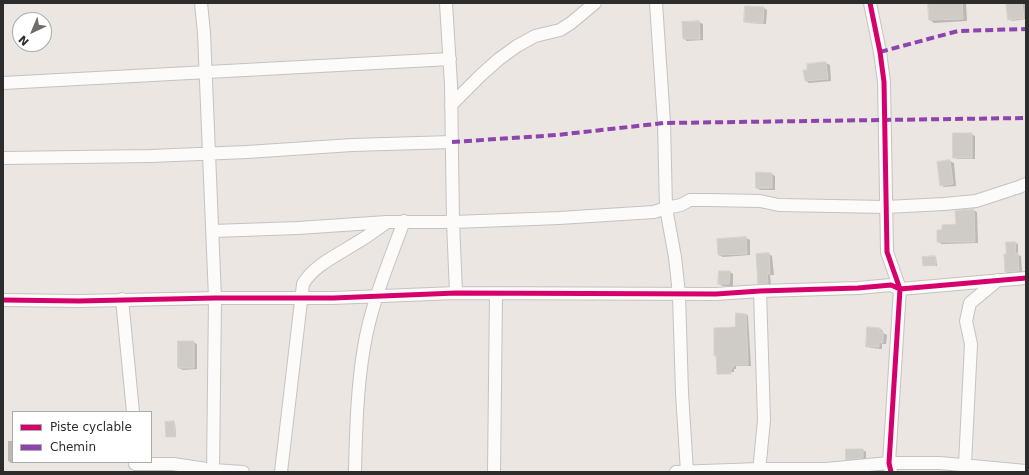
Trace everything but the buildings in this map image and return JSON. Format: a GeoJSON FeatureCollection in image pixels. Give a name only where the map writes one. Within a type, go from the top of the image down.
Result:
{"type":"FeatureCollection","features":[{"type":"Feature","properties":{"kind":"street"},"geometry":{"type":"LineString","coordinates":[[201,3],[204,33],[208,153],[216,298],[213,471]]}},
{"type":"Feature","properties":{"kind":"street"},"geometry":{"type":"LineString","coordinates":[[446,3],[450,59],[456,293]]}},
{"type":"Feature","properties":{"kind":"street"},"geometry":{"type":"LineString","coordinates":[[451,105],[481,75],[517,46],[535,36],[560,30],[595,3]]}},
{"type":"Feature","properties":{"kind":"street"},"geometry":{"type":"LineString","coordinates":[[656,3],[664,124],[666,208],[675,257],[679,294],[683,472],[890,468],[940,463],[965,464],[1026,471]]}},
{"type":"Feature","properties":{"kind":"street"},"geometry":{"type":"LineString","coordinates":[[870,3],[880,52],[884,82],[887,252],[900,289],[890,468]]}},
{"type":"Feature","properties":{"kind":"street"},"geometry":{"type":"LineString","coordinates":[[3,83],[450,59]]}},
{"type":"Feature","properties":{"kind":"street"},"geometry":{"type":"LineString","coordinates":[[3,158],[96,157],[208,153],[352,145],[452,142]]}},
{"type":"Feature","properties":{"kind":"street"},"geometry":{"type":"LineString","coordinates":[[212,231],[298,228],[404,221],[453,222],[559,218],[654,212],[681,205],[690,200],[760,201],[779,205],[886,207],[976,201],[1026,184]]}},
{"type":"Feature","properties":{"kind":"street"},"geometry":{"type":"LineString","coordinates":[[355,472],[356,432],[364,346],[376,297],[404,221]]}},
{"type":"Feature","properties":{"kind":"street"},"geometry":{"type":"LineString","coordinates":[[281,472],[303,284],[306,277],[315,269],[387,222]]}},
{"type":"Feature","properties":{"kind":"street"},"geometry":{"type":"LineString","coordinates":[[3,300],[79,301],[216,298],[301,299],[456,293],[716,294],[858,288],[890,285],[900,289],[1026,278]]}},
{"type":"Feature","properties":{"kind":"street"},"geometry":{"type":"LineString","coordinates":[[965,464],[971,344],[966,321],[970,303],[998,280]]}},
{"type":"Feature","properties":{"kind":"street"},"geometry":{"type":"LineString","coordinates":[[759,470],[764,420],[760,291]]}},
{"type":"Feature","properties":{"kind":"street"},"geometry":{"type":"LineString","coordinates":[[494,472],[496,293]]}},
{"type":"Feature","properties":{"kind":"street"},"geometry":{"type":"LineString","coordinates":[[122,300],[133,411]]}},
{"type":"Feature","properties":{"kind":"street"},"geometry":{"type":"LineString","coordinates":[[135,466],[173,464],[213,471],[243,472]]}},
{"type":"Feature","properties":{"kind":"marked path"},"geometry":{"type":"LineString","coordinates":[[880,52],[958,31],[1026,29]]}},
{"type":"Feature","properties":{"kind":"marked path"},"geometry":{"type":"LineString","coordinates":[[452,142],[557,135],[664,123],[1026,118]]}},
{"type":"Feature","properties":{"kind":"cycle path"},"geometry":{"type":"LineString","coordinates":[[870,3],[880,52],[884,82],[887,252],[900,289],[889,463],[891,472]]}},
{"type":"Feature","properties":{"kind":"cycle path"},"geometry":{"type":"LineString","coordinates":[[3,300],[79,301],[215,298],[333,298],[456,293],[716,294],[858,288],[891,285],[900,289],[1026,278]]}}]}
